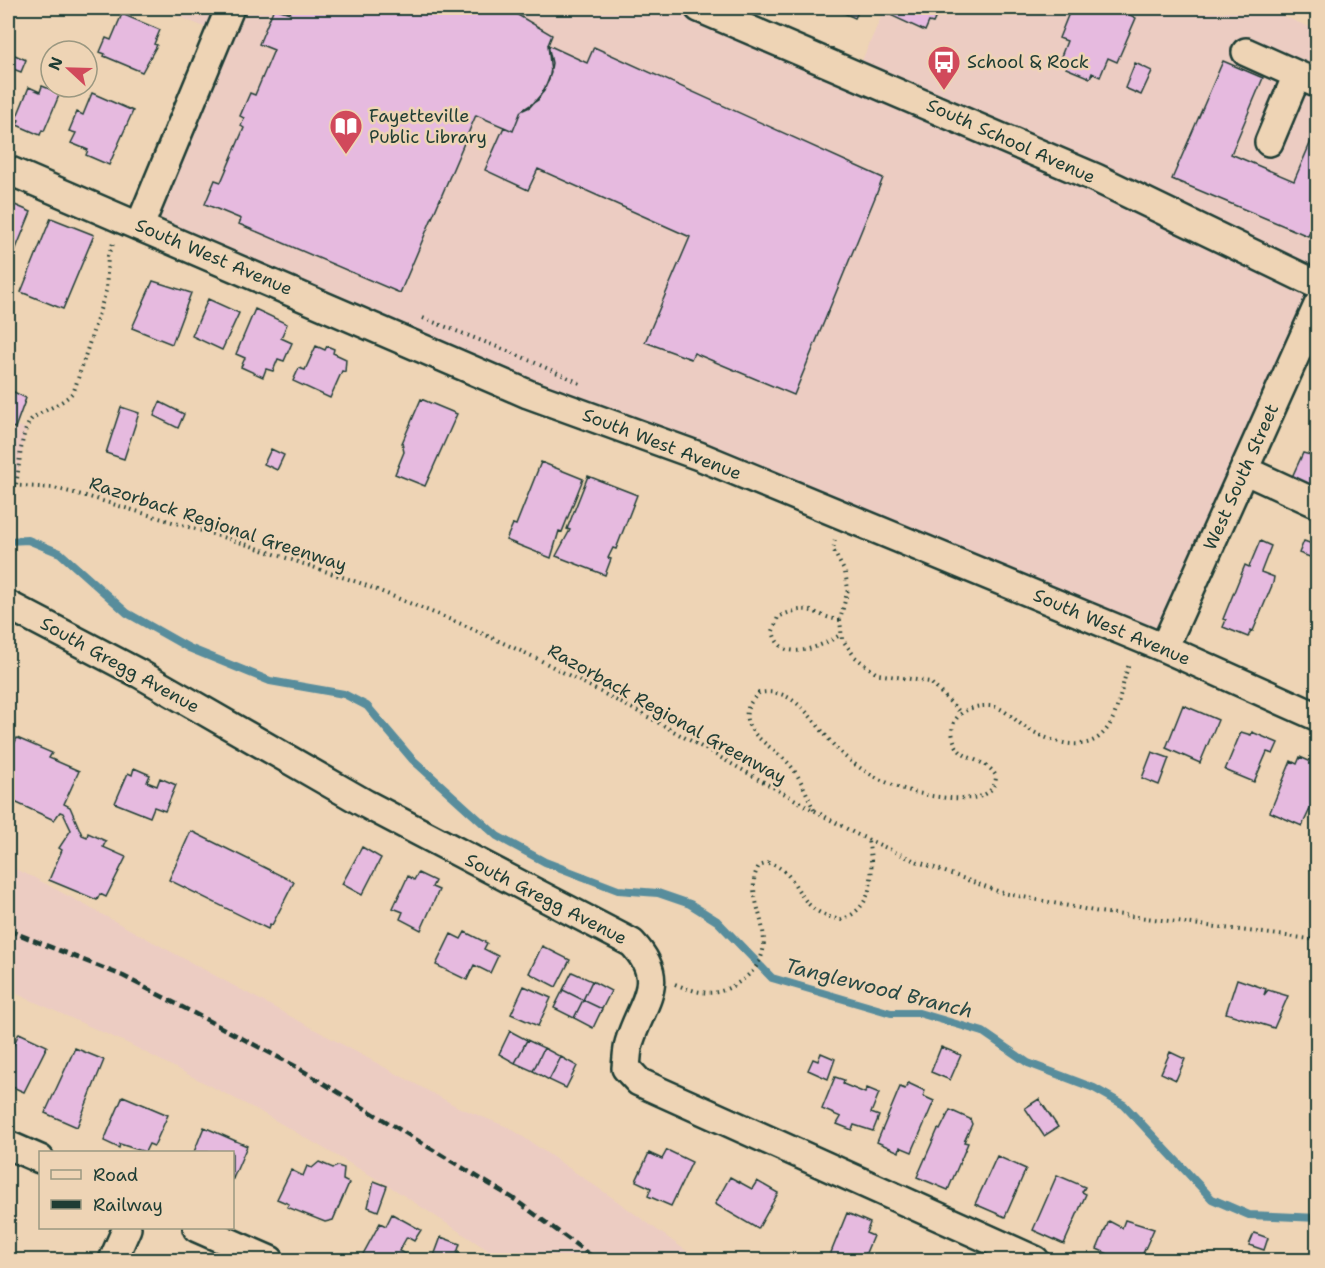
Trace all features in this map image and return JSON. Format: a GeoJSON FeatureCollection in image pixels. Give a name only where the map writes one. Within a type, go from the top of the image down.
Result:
{"type":"FeatureCollection","features":[{"type":"Feature","properties":{"kind":"street"},"geometry":{"type":"LineString","coordinates":[[131,222],[230,8]]}},
{"type":"Feature","properties":{"kind":"street","name":"South School Avenue"},"geometry":{"type":"LineString","coordinates":[[699,8],[1096,178],[1317,285]]}},
{"type":"Feature","properties":{"kind":"street"},"geometry":{"type":"LineString","coordinates":[[1246,52],[1307,79],[1269,142]]}},
{"type":"Feature","properties":{"kind":"street","name":"South West Avenue"},"geometry":{"type":"LineString","coordinates":[[8,170],[528,394],[699,456],[1164,648],[1317,717]]}},
{"type":"Feature","properties":{"kind":"street","name":"West South Street"},"geometry":{"type":"LineString","coordinates":[[1164,648],[1317,305]]}},
{"type":"Feature","properties":{"kind":"street"},"geometry":{"type":"LineString","coordinates":[[1244,470],[1317,504]]}},
{"type":"Feature","properties":{"kind":"street","name":"South Gregg Avenue"},"geometry":{"type":"LineString","coordinates":[[8,605],[140,674],[376,810],[632,943],[645,957],[651,980]]}},
{"type":"Feature","properties":{"kind":"street"},"geometry":{"type":"LineString","coordinates":[[651,980],[649,998],[630,1041],[626,1068],[639,1082],[1035,1260]]}},
{"type":"Feature","properties":{"kind":"street"},"geometry":{"type":"LineString","coordinates":[[8,1145],[39,1159]]}},
{"type":"Feature","properties":{"kind":"street"},"geometry":{"type":"LineString","coordinates":[[113,1260],[126,1229]]}},
{"type":"Feature","properties":{"kind":"street"},"geometry":{"type":"LineString","coordinates":[[201,1229],[270,1260]]}},
{"type":"Feature","properties":{"kind":"path"},"geometry":{"type":"LineString","coordinates":[[16,484],[26,428],[32,419],[67,399],[74,391],[106,291],[108,256],[131,222]]}},
{"type":"Feature","properties":{"kind":"path"},"geometry":{"type":"LineString","coordinates":[[414,314],[513,353],[587,386]]}},
{"type":"Feature","properties":{"kind":"path","name":"Razorback Regional Greenway"},"geometry":{"type":"LineString","coordinates":[[8,485],[54,488],[242,543],[360,583],[466,626],[536,658],[652,719],[868,839],[913,860],[1003,893],[1057,906],[1317,940]]}},
{"type":"Feature","properties":{"kind":"path"},"geometry":{"type":"LineString","coordinates":[[834,512],[836,535],[833,550],[843,567],[848,589],[840,620],[840,634],[855,657],[872,671],[887,677],[912,678],[930,682],[960,712]]}},
{"type":"Feature","properties":{"kind":"path"},"geometry":{"type":"LineString","coordinates":[[840,620],[810,609],[793,610],[778,617],[773,631],[781,645],[802,652],[813,650],[840,634]]}},
{"type":"Feature","properties":{"kind":"path"},"geometry":{"type":"LineString","coordinates":[[814,810],[802,783],[791,766],[779,754],[761,742],[748,725],[749,706],[759,693],[780,692],[789,696],[806,711],[844,755],[887,783],[919,793],[949,797],[982,796],[991,790],[996,776],[987,765],[964,754],[956,746],[952,729],[960,712],[969,708],[991,706],[1002,710],[1026,728],[1048,738],[1077,744],[1089,743],[1106,729],[1118,705],[1123,678],[1139,638]]}},
{"type":"Feature","properties":{"kind":"path"},"geometry":{"type":"LineString","coordinates":[[651,980],[664,980],[699,993],[721,992],[749,974],[761,955],[764,938],[763,921],[753,882],[759,866],[769,863],[785,871],[801,898],[816,912],[841,920],[857,911],[863,904],[873,881],[868,839]]}},
{"type":"Feature","properties":{"kind":"shaded area"},"geometry":{"type":"Polygon","coordinates":[[[158,8],[699,8],[856,74],[885,8],[1201,8],[1224,13],[1226,8],[1264,8],[1314,29],[1317,22],[1317,305],[1164,648],[140,225],[219,33],[158,8]]]}},
{"type":"Feature","properties":{"kind":"shaded area"},"geometry":{"type":"Polygon","coordinates":[[[8,424],[26,428],[16,484],[8,485],[8,424]]]}},
{"type":"Feature","properties":{"kind":"shaded area"},"geometry":{"type":"Polygon","coordinates":[[[8,866],[33,877],[458,1107],[510,1128],[699,1260],[503,1260],[389,1186],[259,1111],[129,1044],[8,990],[8,866]]]}},
{"type":"Feature","properties":{"kind":"building","name":"Fayetteville Public Library"},"geometry":{"type":"Polygon","coordinates":[[[274,8],[290,13],[292,8],[506,8],[552,35],[548,45],[552,63],[549,80],[538,100],[521,111],[513,131],[476,115],[400,293],[239,224],[241,219],[205,204],[215,180],[221,182],[244,128],[241,126],[244,118],[240,116],[250,93],[255,95],[274,50],[259,44],[274,8]]]}},
{"type":"Feature","properties":{"kind":"building"},"geometry":{"type":"Polygon","coordinates":[[[833,8],[860,8],[855,18],[833,8]]]}},
{"type":"Feature","properties":{"kind":"building"},"geometry":{"type":"Polygon","coordinates":[[[891,8],[940,8],[933,23],[929,22],[925,31],[888,14],[891,8]]]}},
{"type":"Feature","properties":{"kind":"building"},"geometry":{"type":"Polygon","coordinates":[[[1071,8],[1131,8],[1128,14],[1136,18],[1117,62],[1108,58],[1100,77],[1092,73],[1090,78],[1066,68],[1068,63],[1060,59],[1067,41],[1059,38],[1071,8]]]}},
{"type":"Feature","properties":{"kind":"building"},"geometry":{"type":"Polygon","coordinates":[[[122,14],[160,30],[154,44],[157,45],[142,72],[104,56],[105,54],[100,52],[106,38],[111,40],[122,14]]]}},
{"type":"Feature","properties":{"kind":"building"},"geometry":{"type":"Polygon","coordinates":[[[548,45],[587,63],[594,47],[883,178],[794,395],[694,353],[691,359],[645,342],[690,237],[538,169],[528,190],[485,170],[504,127],[513,131],[521,111],[530,107],[544,91],[551,73],[548,45]]]}},
{"type":"Feature","properties":{"kind":"building"},"geometry":{"type":"Polygon","coordinates":[[[8,52],[26,60],[21,72],[8,67],[8,52]]]}},
{"type":"Feature","properties":{"kind":"building"},"geometry":{"type":"Polygon","coordinates":[[[1223,61],[1263,78],[1231,154],[1294,181],[1318,125],[1318,215],[1308,236],[1172,179],[1223,61]]]}},
{"type":"Feature","properties":{"kind":"building"},"geometry":{"type":"Polygon","coordinates":[[[1135,63],[1152,71],[1141,95],[1125,88],[1135,63]]]}},
{"type":"Feature","properties":{"kind":"building"},"geometry":{"type":"Polygon","coordinates":[[[29,87],[39,92],[39,99],[57,99],[44,131],[42,130],[40,135],[17,125],[19,120],[16,119],[29,87]]]}},
{"type":"Feature","properties":{"kind":"building"},"geometry":{"type":"Polygon","coordinates":[[[99,96],[133,111],[109,165],[86,155],[88,150],[71,143],[76,133],[69,131],[77,112],[83,115],[90,99],[99,99],[99,96]]]}},
{"type":"Feature","properties":{"kind":"building"},"geometry":{"type":"Polygon","coordinates":[[[8,202],[31,212],[8,268],[8,202]]]}},
{"type":"Feature","properties":{"kind":"building"},"geometry":{"type":"Polygon","coordinates":[[[51,218],[94,235],[63,309],[21,292],[51,218]]]}},
{"type":"Feature","properties":{"kind":"building"},"geometry":{"type":"Polygon","coordinates":[[[153,281],[191,293],[172,344],[132,328],[153,281]]]}},
{"type":"Feature","properties":{"kind":"building"},"geometry":{"type":"Polygon","coordinates":[[[208,299],[239,313],[222,350],[192,336],[208,299]]]}},
{"type":"Feature","properties":{"kind":"building"},"geometry":{"type":"Polygon","coordinates":[[[255,309],[287,324],[281,338],[292,343],[284,361],[278,359],[273,371],[266,369],[263,377],[241,367],[245,358],[236,354],[255,309]]]}},
{"type":"Feature","properties":{"kind":"building"},"geometry":{"type":"Polygon","coordinates":[[[316,346],[325,350],[327,346],[334,349],[333,353],[346,359],[345,372],[342,371],[330,398],[293,381],[299,368],[305,370],[316,346]]]}},
{"type":"Feature","properties":{"kind":"building"},"geometry":{"type":"Polygon","coordinates":[[[8,389],[26,398],[15,428],[8,426],[8,389]]]}},
{"type":"Feature","properties":{"kind":"building"},"geometry":{"type":"Polygon","coordinates":[[[421,399],[457,414],[425,486],[395,474],[404,452],[402,443],[421,399]]]}},
{"type":"Feature","properties":{"kind":"building"},"geometry":{"type":"Polygon","coordinates":[[[160,402],[184,414],[178,428],[154,416],[160,402]]]}},
{"type":"Feature","properties":{"kind":"building"},"geometry":{"type":"Polygon","coordinates":[[[121,407],[139,413],[124,459],[106,453],[121,407]]]}},
{"type":"Feature","properties":{"kind":"building"},"geometry":{"type":"Polygon","coordinates":[[[271,449],[284,455],[277,470],[264,464],[271,449]]]}},
{"type":"Feature","properties":{"kind":"building"},"geometry":{"type":"Polygon","coordinates":[[[1303,453],[1318,457],[1318,488],[1292,477],[1303,453]]]}},
{"type":"Feature","properties":{"kind":"building"},"geometry":{"type":"Polygon","coordinates":[[[541,462],[583,479],[562,532],[559,531],[551,558],[506,540],[513,524],[516,525],[541,462]]]}},
{"type":"Feature","properties":{"kind":"building"},"geometry":{"type":"Polygon","coordinates":[[[588,476],[637,495],[616,549],[613,548],[608,558],[611,559],[605,575],[556,556],[570,530],[567,529],[588,476]]]}},
{"type":"Feature","properties":{"kind":"building"},"geometry":{"type":"Polygon","coordinates":[[[1260,541],[1271,546],[1261,572],[1274,577],[1253,631],[1251,630],[1248,637],[1223,627],[1226,620],[1223,619],[1245,565],[1249,567],[1260,541]]]}},
{"type":"Feature","properties":{"kind":"building"},"geometry":{"type":"Polygon","coordinates":[[[1304,541],[1318,546],[1318,560],[1299,553],[1304,541]]]}},
{"type":"Feature","properties":{"kind":"building"},"geometry":{"type":"Polygon","coordinates":[[[1183,705],[1218,720],[1200,763],[1166,748],[1183,705]]]}},
{"type":"Feature","properties":{"kind":"building"},"geometry":{"type":"Polygon","coordinates":[[[1241,732],[1251,735],[1252,732],[1278,743],[1273,754],[1267,752],[1254,782],[1225,770],[1241,732]]]}},
{"type":"Feature","properties":{"kind":"building"},"geometry":{"type":"Polygon","coordinates":[[[17,738],[52,753],[49,758],[79,771],[64,804],[70,807],[82,835],[87,837],[88,833],[106,841],[103,847],[126,857],[106,897],[100,894],[97,900],[49,880],[62,850],[59,848],[71,830],[63,813],[60,812],[54,820],[8,799],[8,739],[15,742],[17,738]]]}},
{"type":"Feature","properties":{"kind":"building"},"geometry":{"type":"Polygon","coordinates":[[[1152,752],[1169,758],[1159,785],[1142,778],[1152,752]]]}},
{"type":"Feature","properties":{"kind":"building"},"geometry":{"type":"Polygon","coordinates":[[[1300,757],[1318,765],[1318,792],[1302,826],[1270,812],[1291,761],[1297,764],[1300,757]]]}},
{"type":"Feature","properties":{"kind":"building"},"geometry":{"type":"Polygon","coordinates":[[[134,768],[150,775],[147,782],[157,786],[160,778],[176,785],[165,811],[154,807],[150,817],[115,803],[128,773],[132,775],[134,768]]]}},
{"type":"Feature","properties":{"kind":"building"},"geometry":{"type":"Polygon","coordinates":[[[191,831],[294,882],[268,929],[169,880],[191,831]]]}},
{"type":"Feature","properties":{"kind":"building"},"geometry":{"type":"Polygon","coordinates":[[[362,847],[381,858],[362,895],[342,884],[362,847]]]}},
{"type":"Feature","properties":{"kind":"building"},"geometry":{"type":"Polygon","coordinates":[[[418,873],[435,881],[432,887],[439,890],[421,930],[400,919],[403,912],[393,908],[408,876],[414,880],[418,873]]]}},
{"type":"Feature","properties":{"kind":"building"},"geometry":{"type":"Polygon","coordinates":[[[465,932],[487,943],[484,949],[498,956],[490,973],[474,965],[467,980],[436,965],[451,934],[461,939],[465,932]]]}},
{"type":"Feature","properties":{"kind":"building"},"geometry":{"type":"Polygon","coordinates":[[[542,946],[570,960],[556,987],[529,973],[542,946]]]}},
{"type":"Feature","properties":{"kind":"building"},"geometry":{"type":"Polygon","coordinates":[[[572,972],[592,981],[583,1000],[563,990],[572,972]]]}},
{"type":"Feature","properties":{"kind":"building"},"geometry":{"type":"Polygon","coordinates":[[[1237,979],[1266,989],[1264,995],[1268,990],[1288,996],[1274,1028],[1226,1013],[1237,979]]]}},
{"type":"Feature","properties":{"kind":"building"},"geometry":{"type":"Polygon","coordinates":[[[592,981],[611,991],[602,1009],[583,1000],[592,981]]]}},
{"type":"Feature","properties":{"kind":"building"},"geometry":{"type":"Polygon","coordinates":[[[524,986],[551,998],[538,1026],[511,1014],[524,986]]]}},
{"type":"Feature","properties":{"kind":"building"},"geometry":{"type":"Polygon","coordinates":[[[563,990],[583,1000],[574,1018],[554,1008],[563,990]]]}},
{"type":"Feature","properties":{"kind":"building"},"geometry":{"type":"Polygon","coordinates":[[[583,1000],[602,1009],[593,1028],[574,1018],[583,1000]]]}},
{"type":"Feature","properties":{"kind":"building"},"geometry":{"type":"Polygon","coordinates":[[[510,1031],[527,1040],[515,1063],[499,1054],[510,1031]]]}},
{"type":"Feature","properties":{"kind":"building"},"geometry":{"type":"Polygon","coordinates":[[[19,1033],[47,1046],[24,1092],[8,1085],[8,1058],[19,1033]]]}},
{"type":"Feature","properties":{"kind":"building"},"geometry":{"type":"Polygon","coordinates":[[[527,1040],[544,1048],[533,1071],[515,1063],[527,1040]]]}},
{"type":"Feature","properties":{"kind":"building"},"geometry":{"type":"Polygon","coordinates":[[[941,1047],[961,1055],[950,1080],[931,1072],[941,1047]]]}},
{"type":"Feature","properties":{"kind":"building"},"geometry":{"type":"Polygon","coordinates":[[[75,1048],[104,1060],[77,1127],[45,1113],[75,1048]]]}},
{"type":"Feature","properties":{"kind":"building"},"geometry":{"type":"Polygon","coordinates":[[[544,1048],[561,1057],[549,1080],[533,1071],[544,1048]]]}},
{"type":"Feature","properties":{"kind":"building"},"geometry":{"type":"Polygon","coordinates":[[[1170,1052],[1185,1059],[1176,1080],[1161,1073],[1170,1052]]]}},
{"type":"Feature","properties":{"kind":"building"},"geometry":{"type":"Polygon","coordinates":[[[821,1053],[835,1059],[828,1079],[808,1070],[813,1059],[818,1061],[821,1053]]]}},
{"type":"Feature","properties":{"kind":"building"},"geometry":{"type":"Polygon","coordinates":[[[561,1057],[577,1066],[566,1088],[549,1080],[561,1057]]]}},
{"type":"Feature","properties":{"kind":"building"},"geometry":{"type":"Polygon","coordinates":[[[835,1077],[844,1080],[843,1084],[865,1093],[867,1088],[879,1093],[871,1113],[879,1116],[873,1131],[854,1125],[852,1130],[837,1124],[841,1117],[822,1109],[835,1077]]]}},
{"type":"Feature","properties":{"kind":"building"},"geometry":{"type":"Polygon","coordinates":[[[908,1083],[925,1091],[923,1096],[934,1101],[912,1152],[900,1147],[899,1152],[877,1142],[900,1087],[905,1089],[908,1083]]]}},
{"type":"Feature","properties":{"kind":"building"},"geometry":{"type":"Polygon","coordinates":[[[123,1096],[168,1115],[154,1146],[149,1144],[146,1151],[120,1144],[119,1148],[104,1141],[123,1096]]]}},
{"type":"Feature","properties":{"kind":"building"},"geometry":{"type":"Polygon","coordinates":[[[1039,1099],[1058,1127],[1044,1136],[1025,1108],[1039,1099]]]}},
{"type":"Feature","properties":{"kind":"building"},"geometry":{"type":"Polygon","coordinates":[[[950,1110],[970,1119],[972,1124],[964,1142],[968,1143],[948,1190],[917,1177],[938,1129],[940,1130],[950,1110]]]}},
{"type":"Feature","properties":{"kind":"building"},"geometry":{"type":"Polygon","coordinates":[[[204,1127],[247,1146],[234,1176],[234,1151],[194,1151],[204,1127]]]}},
{"type":"Feature","properties":{"kind":"building"},"geometry":{"type":"Polygon","coordinates":[[[667,1150],[692,1162],[671,1206],[648,1196],[651,1188],[636,1181],[649,1153],[662,1159],[667,1150]]]}},
{"type":"Feature","properties":{"kind":"building"},"geometry":{"type":"Polygon","coordinates":[[[997,1156],[1026,1169],[1005,1217],[975,1204],[997,1156]]]}},
{"type":"Feature","properties":{"kind":"building"},"geometry":{"type":"Polygon","coordinates":[[[319,1162],[333,1168],[338,1166],[344,1168],[343,1180],[349,1183],[333,1220],[325,1222],[287,1207],[289,1204],[277,1199],[291,1170],[303,1176],[307,1166],[312,1168],[319,1162]]]}},
{"type":"Feature","properties":{"kind":"building"},"geometry":{"type":"Polygon","coordinates":[[[1057,1175],[1085,1187],[1082,1192],[1086,1194],[1064,1244],[1033,1230],[1057,1175]]]}},
{"type":"Feature","properties":{"kind":"building"},"geometry":{"type":"Polygon","coordinates":[[[730,1177],[752,1189],[757,1181],[778,1193],[758,1229],[715,1204],[730,1177]]]}},
{"type":"Feature","properties":{"kind":"building"},"geometry":{"type":"Polygon","coordinates":[[[374,1181],[387,1186],[378,1211],[368,1207],[374,1181]]]}},
{"type":"Feature","properties":{"kind":"building"},"geometry":{"type":"Polygon","coordinates":[[[847,1213],[870,1223],[866,1233],[873,1236],[863,1260],[828,1260],[847,1213]]]}},
{"type":"Feature","properties":{"kind":"building"},"geometry":{"type":"Polygon","coordinates":[[[392,1214],[421,1230],[414,1241],[407,1237],[399,1251],[407,1255],[404,1260],[370,1260],[362,1256],[380,1223],[386,1226],[392,1214]]]}},
{"type":"Feature","properties":{"kind":"building"},"geometry":{"type":"Polygon","coordinates":[[[1125,1220],[1154,1229],[1140,1260],[1113,1260],[1115,1257],[1097,1249],[1109,1221],[1122,1228],[1125,1220]]]}},
{"type":"Feature","properties":{"kind":"building"},"geometry":{"type":"Polygon","coordinates":[[[1254,1233],[1268,1238],[1264,1250],[1249,1245],[1254,1233]]]}},
{"type":"Feature","properties":{"kind":"building"},"geometry":{"type":"Polygon","coordinates":[[[441,1237],[460,1244],[457,1253],[460,1254],[458,1260],[446,1260],[434,1256],[441,1237]]]}},
{"type":"Feature","properties":{"kind":"waterway","name":"Tanglewood Branch"},"geometry":{"type":"LineString","coordinates":[[8,541],[28,540],[60,553],[127,613],[189,648],[270,681],[344,694],[367,706],[412,759],[497,836],[545,862],[618,890],[658,893],[690,904],[717,921],[772,978],[891,1013],[919,1013],[983,1032],[1028,1063],[1094,1088],[1124,1105],[1212,1199],[1249,1215],[1318,1218]]}},
{"type":"Feature","properties":{"kind":"railway"},"geometry":{"type":"LineString","coordinates":[[8,930],[123,976],[295,1066],[514,1199],[597,1260]]}},
{"type":"Feature","properties":{"kind":"place","name":"School & Rock"},"geometry":{"type":"Point","coordinates":[944,91]}},
{"type":"Feature","properties":{"kind":"place","name":"Fayetteville Public Library"},"geometry":{"type":"Point","coordinates":[346,155]}}]}
